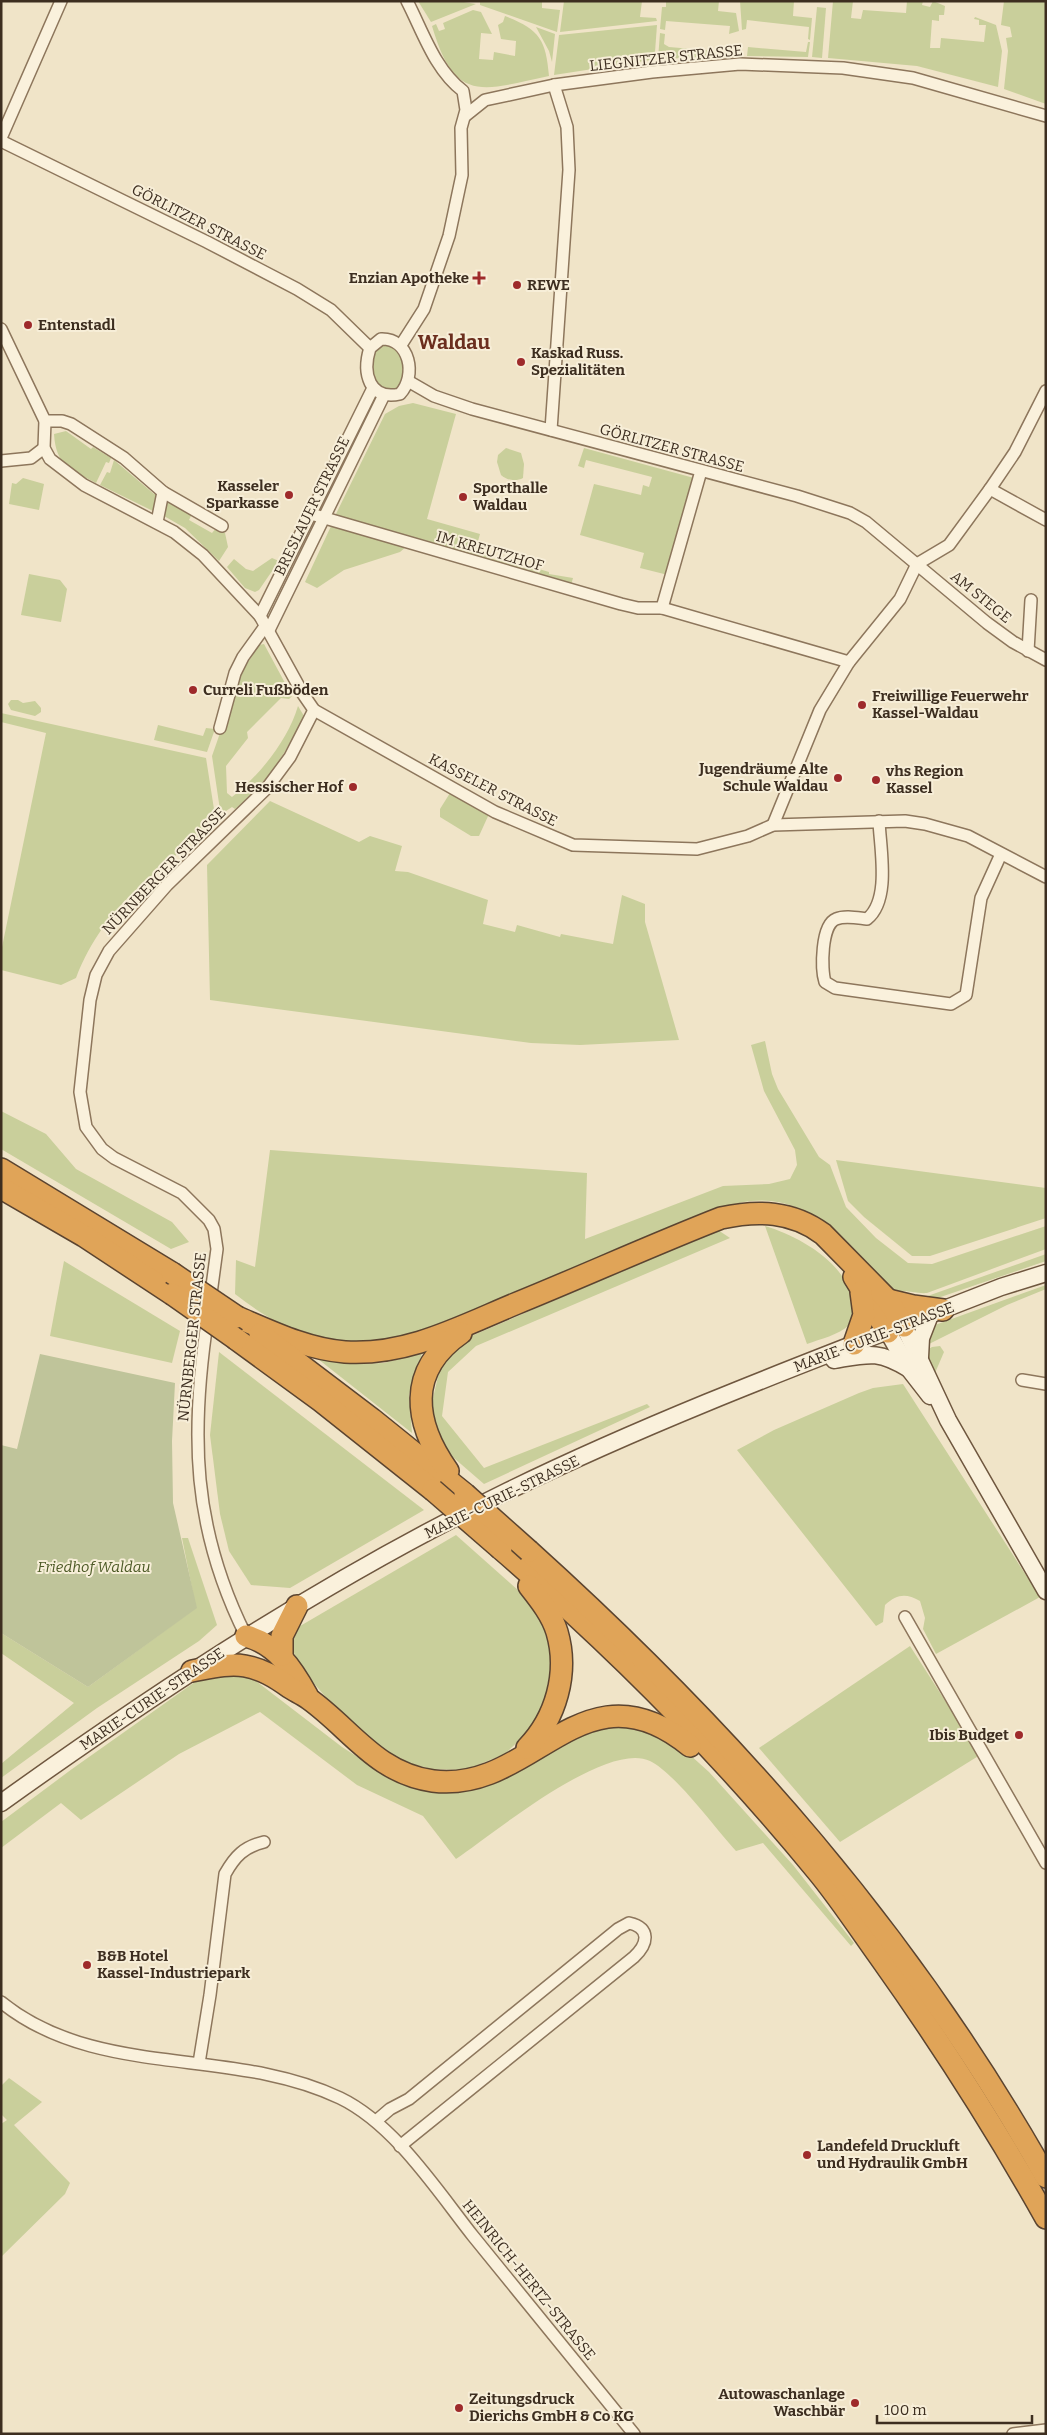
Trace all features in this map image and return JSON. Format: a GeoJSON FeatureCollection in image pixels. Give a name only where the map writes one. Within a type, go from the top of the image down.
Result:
{"type":"FeatureCollection","features":[{"type":"Feature","properties":{"kind":"highway"},"geometry":{"type":"LineString","coordinates":[[1,1169],[172,1273],[237,1317],[372,1419],[451,1486],[513,1555],[628,1667],[767,1814],[819,1874],[929,2027],[1019,2171],[1046,2218]]}},
{"type":"Feature","properties":{"kind":"highway"},"geometry":{"type":"LineString","coordinates":[[1,1188],[84,1236],[172,1294],[321,1401],[451,1486],[513,1555],[676,1689],[817,1845],[885,1930],[977,2063],[1046,2178]]}},
{"type":"Feature","properties":{"kind":"highway"},"geometry":{"type":"LineString","coordinates":[[237,1317],[310,1346],[359,1352],[400,1348],[475,1323],[689,1231],[721,1218],[747,1212],[782,1215],[797,1219],[822,1234],[888,1300],[896,1329]]}},
{"type":"Feature","properties":{"kind":"highway"},"geometry":{"type":"LineString","coordinates":[[841,1252],[860,1287],[896,1329]]}},
{"type":"Feature","properties":{"kind":"highway"},"geometry":{"type":"LineString","coordinates":[[854,1344],[864,1315],[860,1287]]}},
{"type":"Feature","properties":{"kind":"highway"},"geometry":{"type":"LineString","coordinates":[[888,1300],[937,1313]]}},
{"type":"Feature","properties":{"kind":"highway"},"geometry":{"type":"LineString","coordinates":[[451,1486],[426,1434],[422,1418],[422,1393],[429,1369],[437,1356],[450,1341],[475,1323]]}},
{"type":"Feature","properties":{"kind":"highway"},"geometry":{"type":"LineString","coordinates":[[512,1762],[540,1732],[553,1710],[558,1690],[561,1661],[557,1632],[551,1617],[513,1555]]}},
{"type":"Feature","properties":{"kind":"highway"},"geometry":{"type":"LineString","coordinates":[[282,1656],[282,1636],[297,1606]]}},
{"type":"Feature","properties":{"kind":"highway"},"geometry":{"type":"LineString","coordinates":[[246,1636],[261,1640],[282,1656],[309,1699]]}},
{"type":"Feature","properties":{"kind":"highway"},"geometry":{"type":"LineString","coordinates":[[246,1636],[273,1676]]}},
{"type":"Feature","properties":{"kind":"highway"},"geometry":{"type":"LineString","coordinates":[[192,1671],[214,1667],[244,1666],[273,1676],[309,1699],[369,1753],[408,1774],[432,1780],[452,1782],[474,1779],[512,1762],[574,1726],[591,1720],[619,1716],[640,1718],[672,1731],[767,1814]]}},
{"type":"Feature","properties":{"kind":"main road","name":"MARIE-CURIE-STRASSE"},"geometry":{"type":"LineString","coordinates":[[1,1803],[246,1636],[297,1606],[508,1491],[721,1396],[854,1344],[1046,1273]]}},
{"type":"Feature","properties":{"kind":"main road"},"geometry":{"type":"LineString","coordinates":[[914,1363],[921,1338],[937,1313]]}},
{"type":"Feature","properties":{"kind":"main road"},"geometry":{"type":"LineString","coordinates":[[896,1329],[1046,1591]]}},
{"type":"Feature","properties":{"kind":"main road"},"geometry":{"type":"LineString","coordinates":[[805,1364],[862,1355],[884,1355],[914,1363]]}},
{"type":"Feature","properties":{"kind":"street"},"geometry":{"type":"LineString","coordinates":[[1,139],[61,1]]}},
{"type":"Feature","properties":{"kind":"street"},"geometry":{"type":"LineString","coordinates":[[407,1],[441,69],[451,82],[462,91],[485,100]]}},
{"type":"Feature","properties":{"kind":"street","name":"LIEGNITZER STRASSE"},"geometry":{"type":"LineString","coordinates":[[465,116],[485,100],[554,85],[652,72],[734,64],[825,67],[884,73],[931,82],[1046,116]]}},
{"type":"Feature","properties":{"kind":"street"},"geometry":{"type":"LineString","coordinates":[[551,430],[569,170],[567,127],[554,85]]}},
{"type":"Feature","properties":{"kind":"street"},"geometry":{"type":"LineString","coordinates":[[401,345],[424,309],[449,236],[462,175],[461,128],[466,104],[462,91]]}},
{"type":"Feature","properties":{"kind":"street","name":"GÖRLITZER STRASSE"},"geometry":{"type":"LineString","coordinates":[[1,139],[208,242],[297,289],[331,310],[370,348]]}},
{"type":"Feature","properties":{"kind":"street"},"geometry":{"type":"LineString","coordinates":[[1,329],[45,421],[44,448],[56,466],[70,476],[181,536],[203,555],[265,624],[303,694],[314,710]]}},
{"type":"Feature","properties":{"kind":"street"},"geometry":{"type":"LineString","coordinates":[[381,339],[393,340],[401,345],[406,352],[409,366],[408,381],[400,394],[384,395],[373,388],[366,366],[370,348],[381,339]]}},
{"type":"Feature","properties":{"kind":"street","name":"GÖRLITZER STRASSE"},"geometry":{"type":"LineString","coordinates":[[408,381],[434,396],[472,409],[796,496],[850,513],[866,522],[917,564]]}},
{"type":"Feature","properties":{"kind":"street","name":"BRESLAUER STRASSE"},"geometry":{"type":"LineString","coordinates":[[265,624],[311,514],[373,388]]}},
{"type":"Feature","properties":{"kind":"street"},"geometry":{"type":"LineString","coordinates":[[773,824],[820,710],[849,662],[900,599],[917,564],[949,545],[990,489],[1015,452],[1046,392]]}},
{"type":"Feature","properties":{"kind":"street","name":"BRESLAUER STRASSE"},"geometry":{"type":"LineString","coordinates":[[265,624],[322,518],[384,395]]}},
{"type":"Feature","properties":{"kind":"street"},"geometry":{"type":"LineString","coordinates":[[45,421],[62,421],[71,424],[124,458],[163,492],[222,526]]}},
{"type":"Feature","properties":{"kind":"street"},"geometry":{"type":"LineString","coordinates":[[1,461],[31,458],[44,448]]}},
{"type":"Feature","properties":{"kind":"street"},"geometry":{"type":"LineString","coordinates":[[662,608],[701,471]]}},
{"type":"Feature","properties":{"kind":"street"},"geometry":{"type":"LineString","coordinates":[[990,489],[1046,520]]}},
{"type":"Feature","properties":{"kind":"street"},"geometry":{"type":"LineString","coordinates":[[157,522],[163,492]]}},
{"type":"Feature","properties":{"kind":"street","name":"IM KREUTZHOF"},"geometry":{"type":"LineString","coordinates":[[311,514],[621,604],[638,608],[662,608],[849,662]]}},
{"type":"Feature","properties":{"kind":"street","name":"AM STEGE"},"geometry":{"type":"LineString","coordinates":[[917,564],[987,623],[1028,651],[1046,660]]}},
{"type":"Feature","properties":{"kind":"street","name":"AM STEGE"},"geometry":{"type":"LineString","coordinates":[[1028,651],[1031,600]]}},
{"type":"Feature","properties":{"kind":"street"},"geometry":{"type":"LineString","coordinates":[[220,728],[235,673],[243,657],[265,624]]}},
{"type":"Feature","properties":{"kind":"street","name":"KASSELER STRASSE"},"geometry":{"type":"LineString","coordinates":[[314,710],[496,812],[573,846],[697,849],[748,836],[773,824],[906,821],[968,836],[1046,877]]}},
{"type":"Feature","properties":{"kind":"street","name":"NÜRNBERGER STRASSE"},"geometry":{"type":"LineString","coordinates":[[246,1636],[231,1606],[213,1555],[204,1518],[197,1469],[200,1376],[216,1261],[214,1229],[203,1212],[182,1193],[163,1182],[124,1166],[102,1149],[86,1127],[80,1092],[92,988],[108,951],[167,885],[267,788],[290,757],[314,710]]}},
{"type":"Feature","properties":{"kind":"street"},"geometry":{"type":"LineString","coordinates":[[879,821],[883,868],[878,906],[868,919],[848,917],[835,919],[827,927],[822,970],[825,982],[835,988],[951,1004],[966,995],[981,898],[1001,854]]}},
{"type":"Feature","properties":{"kind":"street"},"geometry":{"type":"LineString","coordinates":[[1022,1380],[1046,1384]]}},
{"type":"Feature","properties":{"kind":"street"},"geometry":{"type":"LineString","coordinates":[[905,1617],[1046,1863]]}},
{"type":"Feature","properties":{"kind":"street"},"geometry":{"type":"LineString","coordinates":[[199,2063],[225,1874],[234,1858],[249,1846],[264,1842]]}},
{"type":"Feature","properties":{"kind":"street"},"geometry":{"type":"LineString","coordinates":[[376,2121],[390,2109],[408,2099],[618,1930],[629,1924],[638,1925],[644,1932],[646,1942],[641,1951],[400,2146]]}},
{"type":"Feature","properties":{"kind":"street","name":"HEINRICH-HERTZ-STRASSE"},"geometry":{"type":"LineString","coordinates":[[1,2002],[15,2014],[43,2029],[80,2044],[111,2051],[255,2070],[300,2082],[340,2098],[376,2121],[400,2146],[634,2434]]}},
{"type":"Feature","properties":{"kind":"street"},"geometry":{"type":"LineString","coordinates":[[1014,2434],[1046,2430]]}},
{"type":"Feature","properties":{"kind":"green space"},"geometry":{"type":"Polygon","coordinates":[[[418,1],[458,1],[476,4],[431,22],[418,1]]]}},
{"type":"Feature","properties":{"kind":"green space"},"geometry":{"type":"Polygon","coordinates":[[[480,1],[542,1],[542,8],[560,10],[557,32],[480,5],[480,1]]]}},
{"type":"Feature","properties":{"kind":"green space"},"geometry":{"type":"Polygon","coordinates":[[[564,1],[642,1],[640,17],[656,18],[657,21],[560,32],[564,1]]]}},
{"type":"Feature","properties":{"kind":"green space"},"geometry":{"type":"Polygon","coordinates":[[[666,1],[719,1],[718,11],[736,13],[739,31],[729,34],[730,26],[666,21],[665,30],[660,29],[662,7],[666,7],[666,1]]]}},
{"type":"Feature","properties":{"kind":"green space"},"geometry":{"type":"Polygon","coordinates":[[[740,1],[794,1],[793,16],[812,18],[810,40],[808,39],[809,27],[747,20],[746,29],[742,30],[740,1]]]}},
{"type":"Feature","properties":{"kind":"green space"},"geometry":{"type":"Polygon","coordinates":[[[833,1],[853,1],[851,18],[861,19],[863,10],[906,13],[907,1],[923,1],[922,5],[930,7],[933,1],[945,6],[944,15],[939,15],[939,21],[932,20],[930,48],[940,48],[941,38],[984,42],[986,25],[979,25],[979,20],[974,19],[975,17],[996,25],[1002,51],[998,87],[917,66],[828,58],[833,1]]]}},
{"type":"Feature","properties":{"kind":"green space"},"geometry":{"type":"Polygon","coordinates":[[[1004,1],[1046,2],[1046,104],[1004,89],[1008,51],[1006,38],[1012,37],[1010,27],[1001,25],[1004,1]]]}},
{"type":"Feature","properties":{"kind":"green space"},"geometry":{"type":"Polygon","coordinates":[[[817,7],[826,8],[822,58],[812,57],[817,7]]]}},
{"type":"Feature","properties":{"kind":"green space"},"geometry":{"type":"Polygon","coordinates":[[[473,10],[481,12],[492,34],[481,33],[479,59],[493,60],[494,52],[515,56],[516,41],[501,39],[498,25],[503,22],[505,16],[526,26],[539,37],[546,53],[549,76],[489,87],[474,86],[462,80],[451,69],[441,51],[432,26],[436,24],[439,31],[445,29],[443,23],[473,10]]]}},
{"type":"Feature","properties":{"kind":"green space"},"geometry":{"type":"Polygon","coordinates":[[[657,25],[655,52],[651,60],[554,75],[559,35],[657,25]]]}},
{"type":"Feature","properties":{"kind":"green space"},"geometry":{"type":"Polygon","coordinates":[[[536,27],[555,34],[552,62],[549,51],[536,27]]]}},
{"type":"Feature","properties":{"kind":"green space"},"geometry":{"type":"Polygon","coordinates":[[[660,33],[665,34],[664,44],[669,47],[727,52],[728,45],[732,48],[731,54],[728,56],[658,59],[660,33]]]}},
{"type":"Feature","properties":{"kind":"green space"},"geometry":{"type":"Polygon","coordinates":[[[808,42],[810,42],[808,57],[747,56],[748,47],[806,52],[808,42]]]}},
{"type":"Feature","properties":{"kind":"green space"},"geometry":{"type":"Polygon","coordinates":[[[384,345],[395,347],[402,363],[403,374],[395,390],[381,386],[374,377],[375,349],[384,345]]]}},
{"type":"Feature","properties":{"kind":"green space"},"geometry":{"type":"Polygon","coordinates":[[[413,403],[456,414],[427,519],[480,534],[475,552],[489,556],[489,558],[497,560],[498,558],[520,564],[520,567],[528,569],[529,566],[549,572],[549,574],[573,578],[571,585],[334,518],[385,414],[399,406],[413,403]]]}},
{"type":"Feature","properties":{"kind":"green space"},"geometry":{"type":"Polygon","coordinates":[[[66,431],[91,449],[93,447],[111,458],[109,463],[106,462],[96,483],[72,470],[61,460],[55,445],[54,434],[66,431]]]}},
{"type":"Feature","properties":{"kind":"green space"},"geometry":{"type":"Polygon","coordinates":[[[506,448],[521,453],[524,464],[523,478],[511,480],[501,475],[497,462],[498,455],[506,448]]]}},
{"type":"Feature","properties":{"kind":"green space"},"geometry":{"type":"Polygon","coordinates":[[[584,448],[694,478],[668,575],[640,568],[644,553],[580,535],[594,484],[641,495],[643,485],[649,487],[652,477],[586,460],[584,468],[578,466],[584,448]]]}},
{"type":"Feature","properties":{"kind":"green space"},"geometry":{"type":"Polygon","coordinates":[[[114,460],[154,494],[156,492],[157,496],[153,511],[100,485],[107,472],[110,473],[114,460]]]}},
{"type":"Feature","properties":{"kind":"green space"},"geometry":{"type":"Polygon","coordinates":[[[23,478],[44,484],[39,510],[9,504],[12,483],[16,484],[23,478]]]}},
{"type":"Feature","properties":{"kind":"green space"},"geometry":{"type":"Polygon","coordinates":[[[167,501],[193,512],[189,520],[212,533],[217,527],[225,533],[228,547],[219,561],[185,528],[164,516],[167,501]]]}},
{"type":"Feature","properties":{"kind":"green space"},"geometry":{"type":"Polygon","coordinates":[[[332,524],[407,546],[400,552],[344,570],[317,588],[305,582],[332,524]]]}},
{"type":"Feature","properties":{"kind":"green space"},"geometry":{"type":"Polygon","coordinates":[[[272,558],[279,561],[259,590],[255,592],[245,588],[227,567],[234,559],[246,569],[253,571],[272,558]]]}},
{"type":"Feature","properties":{"kind":"green space"},"geometry":{"type":"Polygon","coordinates":[[[29,574],[60,580],[67,589],[61,622],[21,615],[29,574]]]}},
{"type":"Feature","properties":{"kind":"green space"},"geometry":{"type":"Polygon","coordinates":[[[264,644],[292,696],[289,699],[281,698],[247,732],[248,738],[226,766],[227,793],[232,797],[263,768],[280,744],[298,706],[304,716],[282,756],[267,778],[235,809],[232,807],[223,813],[220,810],[212,756],[241,673],[259,645],[264,644]]]}},
{"type":"Feature","properties":{"kind":"green space"},"geometry":{"type":"Polygon","coordinates":[[[11,700],[18,700],[23,703],[35,701],[41,708],[41,712],[35,716],[11,710],[8,704],[11,700]]]}},
{"type":"Feature","properties":{"kind":"green space"},"geometry":{"type":"Polygon","coordinates":[[[1,713],[206,758],[216,822],[135,891],[102,929],[88,952],[76,978],[61,985],[1,970],[1,952],[46,733],[1,722],[1,713]]]}},
{"type":"Feature","properties":{"kind":"green space"},"geometry":{"type":"Polygon","coordinates":[[[158,725],[203,736],[206,728],[215,729],[207,752],[154,740],[158,725]]]}},
{"type":"Feature","properties":{"kind":"green space"},"geometry":{"type":"Polygon","coordinates":[[[450,793],[489,814],[479,836],[471,836],[440,817],[440,809],[450,793]]]}},
{"type":"Feature","properties":{"kind":"green space"},"geometry":{"type":"Polygon","coordinates":[[[270,801],[359,842],[370,836],[402,846],[395,871],[408,872],[488,900],[483,924],[515,932],[517,925],[560,937],[561,934],[613,944],[622,895],[645,904],[645,922],[679,1040],[580,1045],[531,1043],[210,1000],[207,865],[270,801]]]}},
{"type":"Feature","properties":{"kind":"green space"},"geometry":{"type":"Polygon","coordinates":[[[765,1041],[772,1074],[778,1089],[819,1157],[830,1165],[846,1207],[876,1238],[908,1263],[932,1264],[1046,1226],[1046,1249],[927,1293],[895,1292],[849,1244],[814,1216],[795,1207],[774,1201],[751,1201],[717,1209],[466,1317],[419,1334],[395,1340],[371,1344],[347,1344],[316,1338],[273,1320],[235,1294],[236,1260],[255,1267],[270,1150],[587,1173],[585,1239],[723,1186],[769,1184],[790,1179],[797,1165],[795,1150],[764,1091],[751,1045],[765,1041]]]}},
{"type":"Feature","properties":{"kind":"green space"},"geometry":{"type":"Polygon","coordinates":[[[1,1111],[46,1134],[76,1169],[172,1222],[189,1242],[171,1249],[1,1149],[1,1111]]]}},
{"type":"Feature","properties":{"kind":"green space"},"geometry":{"type":"Polygon","coordinates":[[[836,1160],[1046,1188],[1046,1218],[930,1256],[912,1256],[864,1217],[848,1201],[836,1160]]]}},
{"type":"Feature","properties":{"kind":"green space"},"geometry":{"type":"Polygon","coordinates":[[[765,1226],[807,1244],[832,1264],[842,1276],[849,1289],[853,1318],[849,1325],[835,1334],[807,1344],[765,1226]]]}},
{"type":"Feature","properties":{"kind":"green space"},"geometry":{"type":"Polygon","coordinates":[[[718,1230],[730,1238],[476,1346],[448,1372],[442,1416],[484,1468],[647,1404],[650,1407],[484,1484],[447,1452],[429,1415],[440,1368],[469,1337],[718,1230]]]}},
{"type":"Feature","properties":{"kind":"green space"},"geometry":{"type":"Polygon","coordinates":[[[1046,1254],[1046,1261],[929,1301],[922,1298],[1046,1254]]]}},
{"type":"Feature","properties":{"kind":"green space"},"geometry":{"type":"Polygon","coordinates":[[[64,1261],[180,1331],[172,1363],[50,1336],[64,1261]]]}},
{"type":"Feature","properties":{"kind":"green space"},"geometry":{"type":"Polygon","coordinates":[[[1046,1285],[1046,1289],[1007,1305],[923,1347],[935,1325],[1046,1285]]]}},
{"type":"Feature","properties":{"kind":"green space"},"geometry":{"type":"Polygon","coordinates":[[[940,1346],[944,1352],[935,1373],[925,1351],[932,1347],[940,1346]]]}},
{"type":"Feature","properties":{"kind":"green space"},"geometry":{"type":"Polygon","coordinates":[[[219,1352],[424,1510],[290,1588],[251,1585],[229,1551],[220,1514],[210,1435],[219,1352]]]}},
{"type":"Feature","properties":{"kind":"green space"},"geometry":{"type":"Polygon","coordinates":[[[422,1353],[409,1395],[412,1433],[318,1359],[351,1364],[384,1363],[422,1353]]]}},
{"type":"Feature","properties":{"kind":"green space","name":"Friedhof Waldau"},"geometry":{"type":"Polygon","coordinates":[[[40,1354],[175,1383],[172,1441],[173,1503],[197,1608],[88,1687],[1,1633],[1,1445],[17,1449],[40,1354]]]}},
{"type":"Feature","properties":{"kind":"green space"},"geometry":{"type":"Polygon","coordinates":[[[903,1384],[1040,1597],[936,1654],[923,1629],[925,1618],[920,1601],[906,1596],[894,1599],[885,1605],[883,1622],[876,1626],[737,1450],[774,1430],[859,1393],[873,1388],[903,1384]]]}},
{"type":"Feature","properties":{"kind":"green space"},"geometry":{"type":"Polygon","coordinates":[[[456,1535],[527,1598],[548,1632],[551,1667],[545,1698],[531,1729],[505,1754],[465,1770],[431,1769],[398,1760],[349,1724],[305,1673],[290,1646],[295,1629],[456,1535]]]}},
{"type":"Feature","properties":{"kind":"green space"},"geometry":{"type":"Polygon","coordinates":[[[182,1538],[188,1538],[217,1625],[199,1641],[97,1708],[1,1778],[1,1764],[74,1703],[1,1653],[1,1633],[88,1687],[196,1608],[182,1538]]]}},
{"type":"Feature","properties":{"kind":"green space"},"geometry":{"type":"Polygon","coordinates":[[[910,1646],[980,1755],[840,1842],[759,1748],[910,1646]]]}},
{"type":"Feature","properties":{"kind":"green space"},"geometry":{"type":"Polygon","coordinates":[[[248,1675],[342,1747],[389,1777],[425,1788],[573,1734],[608,1724],[638,1725],[679,1745],[709,1772],[793,1865],[854,1943],[851,1946],[763,1843],[736,1851],[683,1789],[650,1761],[631,1758],[606,1764],[579,1776],[522,1811],[456,1859],[423,1816],[357,1785],[260,1712],[179,1754],[81,1820],[61,1803],[1,1848],[1,1822],[202,1677],[248,1675]]]}},
{"type":"Feature","properties":{"kind":"green space"},"geometry":{"type":"Polygon","coordinates":[[[9,2078],[42,2102],[14,2125],[70,2183],[65,2194],[1,2257],[1,2124],[7,2120],[1,2114],[1,2086],[9,2078]]]}},
{"type":"Feature","properties":{"kind":"place","name":"Enzian Apotheke"},"geometry":{"type":"Point","coordinates":[479,278]}},
{"type":"Feature","properties":{"kind":"place","name":"REWE"},"geometry":{"type":"Point","coordinates":[517,285]}},
{"type":"Feature","properties":{"kind":"place","name":"Entenstadl"},"geometry":{"type":"Point","coordinates":[28,325]}},
{"type":"Feature","properties":{"kind":"place","name":"Kaskad Russ. Spezialitäten"},"geometry":{"type":"Point","coordinates":[521,362]}},
{"type":"Feature","properties":{"kind":"place","name":"Kasseler Sparkasse"},"geometry":{"type":"Point","coordinates":[289,495]}},
{"type":"Feature","properties":{"kind":"place","name":"Sporthalle Waldau"},"geometry":{"type":"Point","coordinates":[463,497]}},
{"type":"Feature","properties":{"kind":"place","name":"Curreli Fußböden"},"geometry":{"type":"Point","coordinates":[193,690]}},
{"type":"Feature","properties":{"kind":"place","name":"Freiwillige Feuerwehr Kassel-Waldau"},"geometry":{"type":"Point","coordinates":[862,705]}},
{"type":"Feature","properties":{"kind":"place","name":"Jugendräume Alte Schule Waldau"},"geometry":{"type":"Point","coordinates":[838,778]}},
{"type":"Feature","properties":{"kind":"place","name":"vhs Region Kassel"},"geometry":{"type":"Point","coordinates":[876,780]}},
{"type":"Feature","properties":{"kind":"place","name":"Hessischer Hof"},"geometry":{"type":"Point","coordinates":[353,787]}},
{"type":"Feature","properties":{"kind":"place","name":"Ibis Budget"},"geometry":{"type":"Point","coordinates":[1019,1735]}},
{"type":"Feature","properties":{"kind":"place","name":"B&B Hotel Kassel-Industriepark"},"geometry":{"type":"Point","coordinates":[87,1965]}},
{"type":"Feature","properties":{"kind":"place","name":"Landefeld Druckluft und Hydraulik GmbH"},"geometry":{"type":"Point","coordinates":[807,2155]}},
{"type":"Feature","properties":{"kind":"place","name":"Autowaschanlage Waschbär"},"geometry":{"type":"Point","coordinates":[855,2403]}},
{"type":"Feature","properties":{"kind":"place","name":"Zeitungsdruck Dierichs GmbH & Co KG"},"geometry":{"type":"Point","coordinates":[459,2408]}},
{"type":"Feature","properties":{"kind":"district","name":"Waldau"},"geometry":{"type":"Point","coordinates":[454,342]}}]}
